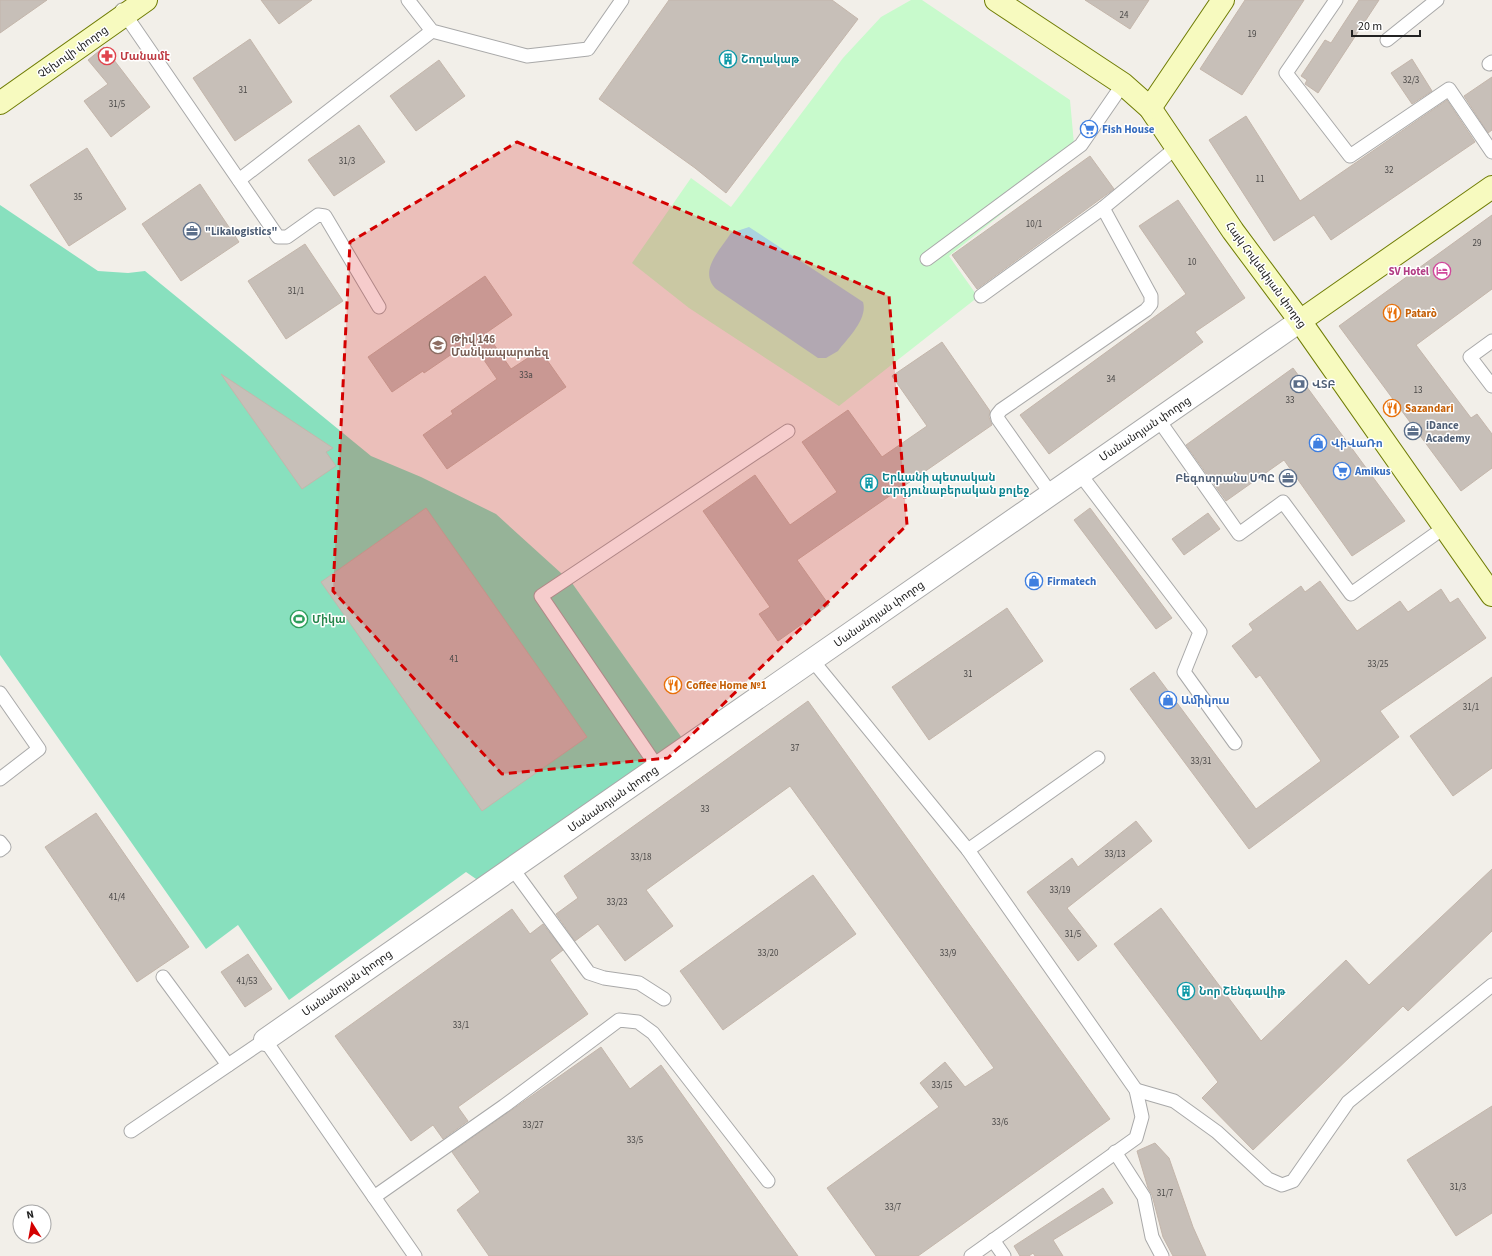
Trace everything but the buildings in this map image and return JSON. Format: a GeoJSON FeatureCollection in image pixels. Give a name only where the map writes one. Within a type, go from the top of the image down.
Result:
{"type":"FeatureCollection","features":[{"type":"Feature","properties":{"kind":"street","name":"Չեխովի փողոց"},"geometry":{"type":"LineString","coordinates":[[0,94],[126,8],[146,0]]}},
{"type":"Feature","properties":{"kind":"street","name":"Հայկ Հովսեփյան փողոց"},"geometry":{"type":"LineString","coordinates":[[996,0],[1123,84],[1150,108],[1178,147],[1233,231],[1300,321],[1492,595]]}},
{"type":"Feature","properties":{"kind":"street"},"geometry":{"type":"LineString","coordinates":[[1150,108],[1223,0]]}},
{"type":"Feature","properties":{"kind":"street","name":"Չեխովի փողոց"},"geometry":{"type":"LineString","coordinates":[[0,103],[126,8]]}},
{"type":"Feature","properties":{"kind":"street","name":"Մանանդյան փողոց"},"geometry":{"type":"LineString","coordinates":[[265,1040],[813,661],[1492,187]]}},
{"type":"Feature","properties":{"kind":"lane"},"geometry":{"type":"LineString","coordinates":[[408,0],[432,31],[527,56],[588,49],[622,0]]}},
{"type":"Feature","properties":{"kind":"lane"},"geometry":{"type":"LineString","coordinates":[[1336,0],[1286,73],[1350,156],[1449,89],[1492,152]]}},
{"type":"Feature","properties":{"kind":"lane"},"geometry":{"type":"LineString","coordinates":[[1387,40],[1437,0]]}},
{"type":"Feature","properties":{"kind":"lane"},"geometry":{"type":"LineString","coordinates":[[126,8],[278,237],[287,237],[318,215],[325,216],[379,307]]}},
{"type":"Feature","properties":{"kind":"lane"},"geometry":{"type":"LineString","coordinates":[[239,180],[432,31]]}},
{"type":"Feature","properties":{"kind":"lane"},"geometry":{"type":"LineString","coordinates":[[927,259],[1081,145],[1123,84]]}},
{"type":"Feature","properties":{"kind":"lane"},"geometry":{"type":"LineString","coordinates":[[981,296],[1103,208],[1178,147]]}},
{"type":"Feature","properties":{"kind":"lane"},"geometry":{"type":"LineString","coordinates":[[1051,494],[998,420],[997,415],[1001,410],[1146,310],[1151,304],[1151,296],[1103,208]]}},
{"type":"Feature","properties":{"kind":"lane"},"geometry":{"type":"LineString","coordinates":[[1492,341],[1470,357],[1492,386]]}},
{"type":"Feature","properties":{"kind":"lane"},"geometry":{"type":"LineString","coordinates":[[1158,419],[1239,534],[1283,502],[1351,594],[1445,527]]}},
{"type":"Feature","properties":{"kind":"lane"},"geometry":{"type":"LineString","coordinates":[[658,768],[541,596],[788,431]]}},
{"type":"Feature","properties":{"kind":"lane"},"geometry":{"type":"LineString","coordinates":[[1080,474],[1200,632],[1184,672],[1235,743]]}},
{"type":"Feature","properties":{"kind":"lane"},"geometry":{"type":"LineString","coordinates":[[813,661],[968,850],[1136,1090],[1142,1117],[1136,1138],[971,1256]]}},
{"type":"Feature","properties":{"kind":"lane"},"geometry":{"type":"LineString","coordinates":[[0,693],[39,749],[0,779]]}},
{"type":"Feature","properties":{"kind":"lane"},"geometry":{"type":"LineString","coordinates":[[968,850],[1098,758]]}},
{"type":"Feature","properties":{"kind":"lane"},"geometry":{"type":"LineString","coordinates":[[0,842],[4,847],[0,850]]}},
{"type":"Feature","properties":{"kind":"lane"},"geometry":{"type":"LineString","coordinates":[[512,868],[589,972],[604,978],[639,983],[664,999]]}},
{"type":"Feature","properties":{"kind":"lane"},"geometry":{"type":"LineString","coordinates":[[163,977],[228,1065]]}},
{"type":"Feature","properties":{"kind":"lane"},"geometry":{"type":"LineString","coordinates":[[1136,1090],[1174,1101],[1217,1132],[1268,1179],[1282,1185],[1293,1181],[1348,1102],[1492,985]]}},
{"type":"Feature","properties":{"kind":"lane"},"geometry":{"type":"LineString","coordinates":[[374,1197],[504,1106],[619,1020],[638,1022],[653,1033],[768,1181]]}},
{"type":"Feature","properties":{"kind":"lane"},"geometry":{"type":"LineString","coordinates":[[131,1132],[265,1040],[415,1256]]}},
{"type":"Feature","properties":{"kind":"lane"},"geometry":{"type":"LineString","coordinates":[[1116,1152],[1144,1196],[1152,1237],[1162,1256]]}},
{"type":"Feature","properties":{"kind":"lane"},"geometry":{"type":"LineString","coordinates":[[993,1240],[1004,1256]]}},
{"type":"Feature","properties":{"kind":"highlighted area"},"geometry":{"type":"Polygon","coordinates":[[[517,142],[889,296],[907,525],[668,758],[502,774],[333,591],[350,242],[517,142]]]}},
{"type":"Feature","properties":{"kind":"green space"},"geometry":{"type":"Polygon","coordinates":[[[911,0],[922,0],[1070,100],[1075,155],[949,256],[978,297],[839,406],[689,308],[632,263],[691,178],[731,207],[843,58],[881,17],[911,0]]]}},
{"type":"Feature","properties":{"kind":"green space","name":"Միկա"},"geometry":{"type":"Polygon","coordinates":[[[0,205],[98,271],[128,273],[145,271],[371,456],[421,477],[496,514],[572,583],[682,738],[479,881],[466,872],[289,1000],[238,925],[206,949],[0,655],[0,205]]]}},
{"type":"Feature","properties":{"kind":"water"},"geometry":{"type":"Polygon","coordinates":[[[749,227],[863,302],[863,315],[860,322],[838,351],[826,358],[818,358],[716,289],[711,282],[709,275],[710,268],[717,253],[731,233],[749,227]]]}},
{"type":"Feature","properties":{"kind":"place","name":"Մանամէ"},"geometry":{"type":"Point","coordinates":[107,56]}},
{"type":"Feature","properties":{"kind":"place","name":"Շողակաթ"},"geometry":{"type":"Point","coordinates":[728,59]}},
{"type":"Feature","properties":{"kind":"place","name":"Fish House"},"geometry":{"type":"Point","coordinates":[1089,129]}},
{"type":"Feature","properties":{"kind":"place","name":"\"Likalogistics\""},"geometry":{"type":"Point","coordinates":[192,231]}},
{"type":"Feature","properties":{"kind":"place","name":"SV Hotel"},"geometry":{"type":"Point","coordinates":[1442,271]}},
{"type":"Feature","properties":{"kind":"place","name":"Patarò"},"geometry":{"type":"Point","coordinates":[1392,313]}},
{"type":"Feature","properties":{"kind":"place","name":"Թիվ 146 Մանկապարտեզ"},"geometry":{"type":"Point","coordinates":[438,345]}},
{"type":"Feature","properties":{"kind":"place","name":"ՎՏԲ"},"geometry":{"type":"Point","coordinates":[1299,384]}},
{"type":"Feature","properties":{"kind":"place","name":"Sazandari"},"geometry":{"type":"Point","coordinates":[1392,408]}},
{"type":"Feature","properties":{"kind":"place","name":"iDance Academy"},"geometry":{"type":"Point","coordinates":[1413,431]}},
{"type":"Feature","properties":{"kind":"place","name":"ՎիՎաՌո"},"geometry":{"type":"Point","coordinates":[1318,443]}},
{"type":"Feature","properties":{"kind":"place","name":"Amikus"},"geometry":{"type":"Point","coordinates":[1342,471]}},
{"type":"Feature","properties":{"kind":"place","name":"Բեգոտրանս ՍՊԸ"},"geometry":{"type":"Point","coordinates":[1288,478]}},
{"type":"Feature","properties":{"kind":"place","name":"Երևանի պետական արդյունաբերական քոլեջ"},"geometry":{"type":"Point","coordinates":[869,483]}},
{"type":"Feature","properties":{"kind":"place","name":"Firmatech"},"geometry":{"type":"Point","coordinates":[1034,581]}},
{"type":"Feature","properties":{"kind":"place","name":"Միկա"},"geometry":{"type":"Point","coordinates":[299,619]}},
{"type":"Feature","properties":{"kind":"place","name":"Coffee Home №1"},"geometry":{"type":"Point","coordinates":[673,685]}},
{"type":"Feature","properties":{"kind":"place","name":"Ամիկուս"},"geometry":{"type":"Point","coordinates":[1168,700]}},
{"type":"Feature","properties":{"kind":"place","name":"Նոր Շենգավիթ"},"geometry":{"type":"Point","coordinates":[1186,991]}}]}
